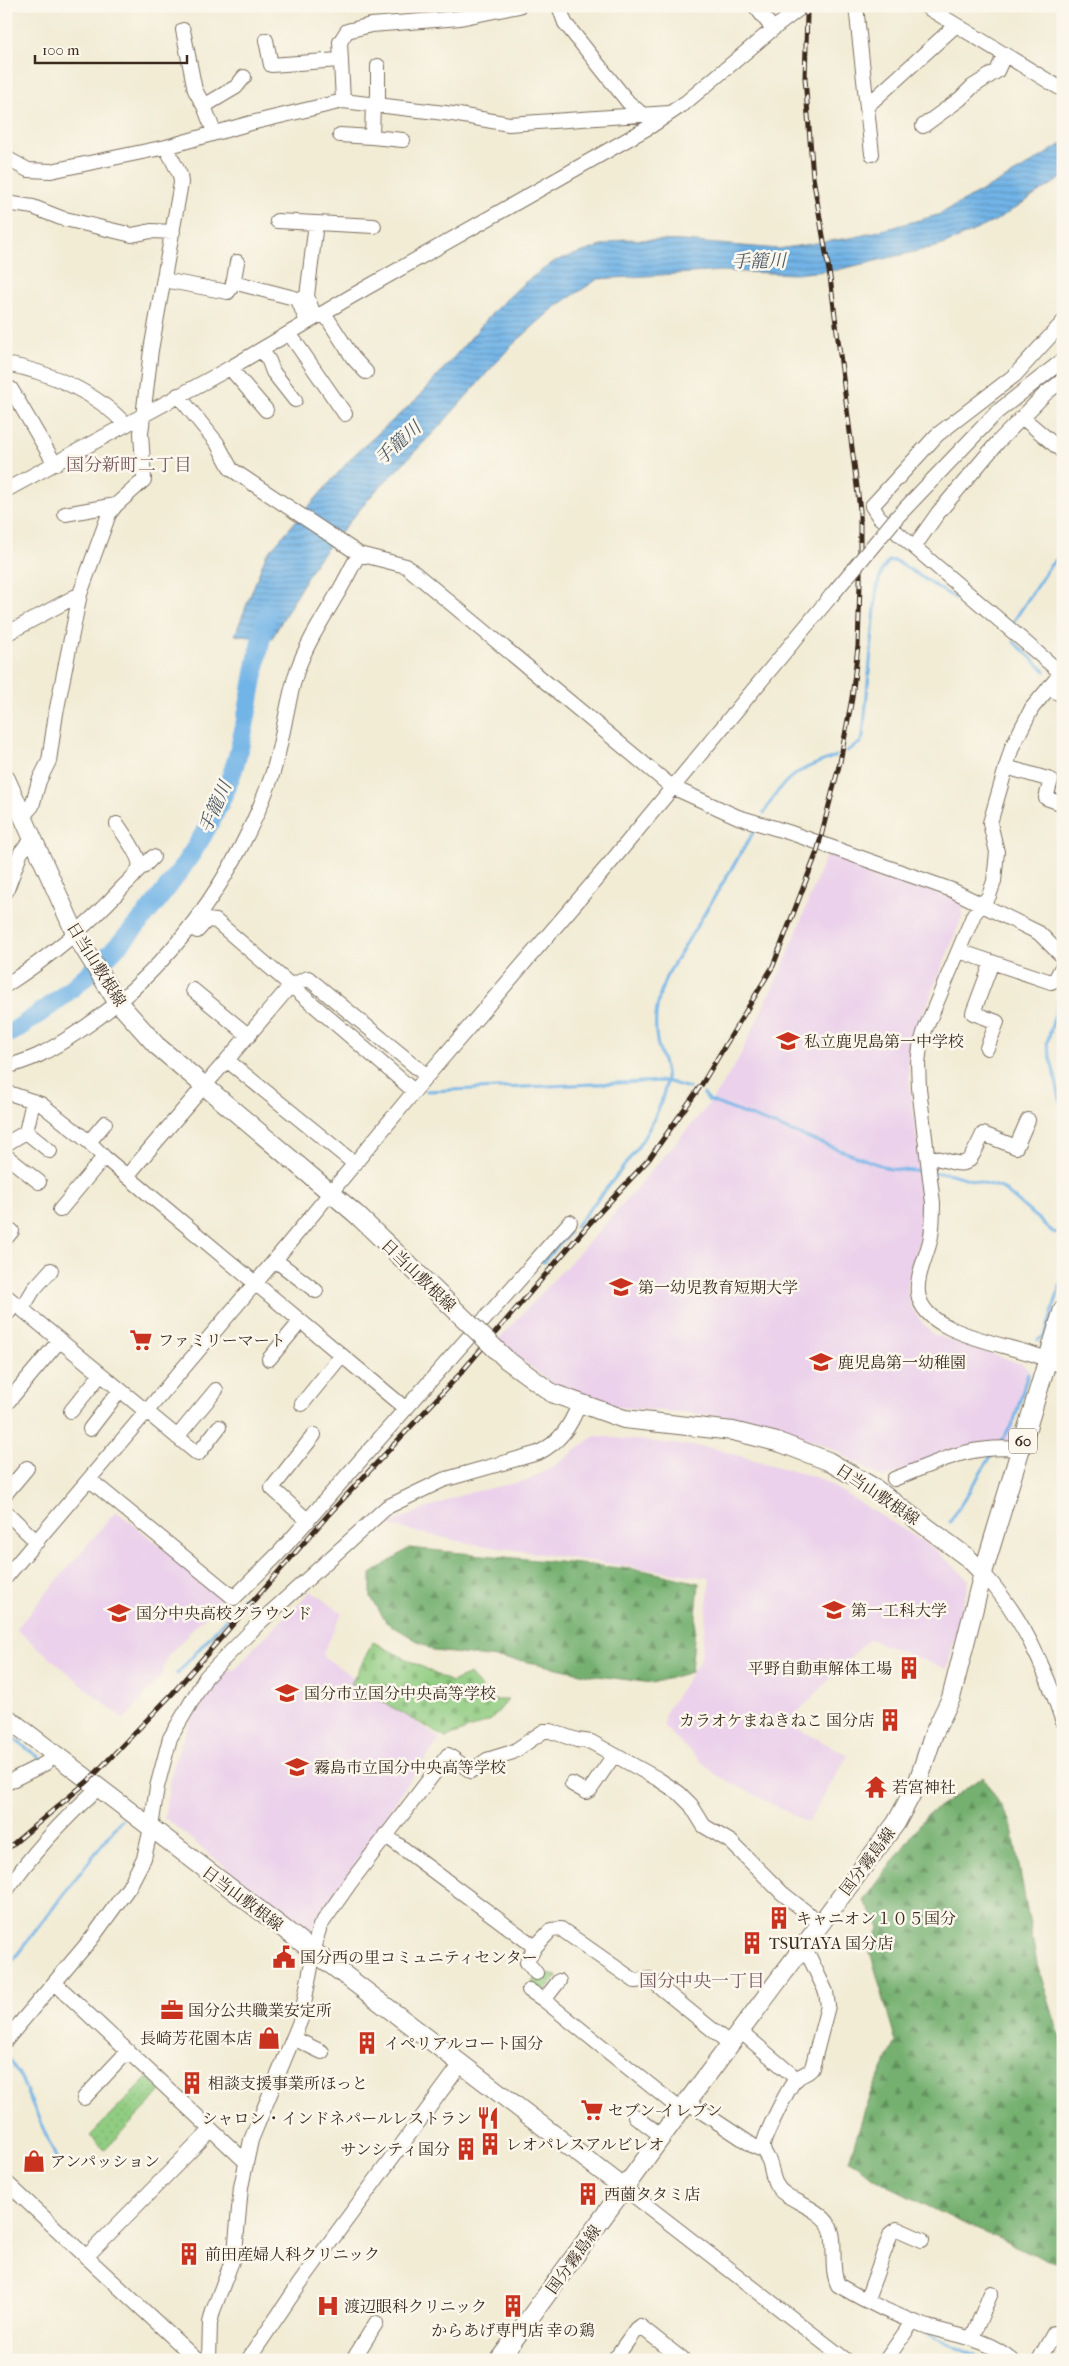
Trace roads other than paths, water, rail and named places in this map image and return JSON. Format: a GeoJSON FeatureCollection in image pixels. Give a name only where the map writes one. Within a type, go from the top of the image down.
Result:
{"type":"FeatureCollection","features":[{"type":"Feature","properties":{"kind":"main road","name":"日当山敷根線"},"geometry":{"type":"LineString","coordinates":[[6,779],[76,935],[118,1002],[156,1045],[357,1215],[507,1360],[552,1393],[624,1419],[734,1431],[781,1443],[828,1461],[873,1487],[968,1558],[983,1573]]}},
{"type":"Feature","properties":{"kind":"main road","name":"国分霧島線"},"geometry":{"type":"LineString","coordinates":[[505,2358],[662,2136],[896,1823],[917,1784],[934,1733],[951,1698],[983,1573],[1020,1450],[1054,1350],[1063,1309]]}},
{"type":"Feature","properties":{"kind":"main road","name":"日当山敷根線"},"geometry":{"type":"LineString","coordinates":[[6,1717],[624,2188]]}},
{"type":"Feature","properties":{"kind":"street"},"geometry":{"type":"LineString","coordinates":[[344,101],[339,60],[341,38],[352,30],[371,26],[460,18],[519,6]]}},
{"type":"Feature","properties":{"kind":"street"},"geometry":{"type":"LineString","coordinates":[[559,6],[565,23],[628,102],[643,115]]}},
{"type":"Feature","properties":{"kind":"street"},"geometry":{"type":"LineString","coordinates":[[755,6],[773,28]]}},
{"type":"Feature","properties":{"kind":"street"},"geometry":{"type":"LineString","coordinates":[[6,490],[143,417],[178,395],[262,350],[570,173],[670,113],[685,103],[773,28],[803,6]]}},
{"type":"Feature","properties":{"kind":"street"},"geometry":{"type":"LineString","coordinates":[[856,6],[872,154]]}},
{"type":"Feature","properties":{"kind":"street"},"geometry":{"type":"LineString","coordinates":[[925,6],[1004,56],[1059,84]]}},
{"type":"Feature","properties":{"kind":"street"},"geometry":{"type":"LineString","coordinates":[[867,106],[954,26]]}},
{"type":"Feature","properties":{"kind":"street"},"geometry":{"type":"LineString","coordinates":[[183,30],[195,90],[204,106],[214,132]]}},
{"type":"Feature","properties":{"kind":"street"},"geometry":{"type":"LineString","coordinates":[[266,40],[271,65],[339,60]]}},
{"type":"Feature","properties":{"kind":"street"},"geometry":{"type":"LineString","coordinates":[[923,126],[960,99],[972,87],[998,71],[1004,56]]}},
{"type":"Feature","properties":{"kind":"street"},"geometry":{"type":"LineString","coordinates":[[372,137],[378,66]]}},
{"type":"Feature","properties":{"kind":"street"},"geometry":{"type":"LineString","coordinates":[[204,106],[236,87],[244,77]]}},
{"type":"Feature","properties":{"kind":"street"},"geometry":{"type":"LineString","coordinates":[[6,158],[28,170],[51,171],[166,146],[214,132],[344,101],[376,103],[509,124],[670,113]]}},
{"type":"Feature","properties":{"kind":"street"},"geometry":{"type":"LineString","coordinates":[[340,135],[403,140]]}},
{"type":"Feature","properties":{"kind":"street"},"geometry":{"type":"LineString","coordinates":[[23,816],[32,806],[39,781],[49,761],[56,713],[80,594],[109,514],[116,505],[138,486],[145,476],[141,433],[151,350],[181,183],[180,175],[166,146]]}},
{"type":"Feature","properties":{"kind":"street"},"geometry":{"type":"LineString","coordinates":[[6,203],[33,207],[61,218],[132,235],[151,231],[173,232]]}},
{"type":"Feature","properties":{"kind":"street"},"geometry":{"type":"LineString","coordinates":[[277,221],[374,226]]}},
{"type":"Feature","properties":{"kind":"street"},"geometry":{"type":"LineString","coordinates":[[315,318],[307,296],[316,223]]}},
{"type":"Feature","properties":{"kind":"street"},"geometry":{"type":"LineString","coordinates":[[164,280],[228,292],[233,282],[237,262]]}},
{"type":"Feature","properties":{"kind":"street"},"geometry":{"type":"LineString","coordinates":[[233,282],[298,299],[366,372]]}},
{"type":"Feature","properties":{"kind":"street"},"geometry":{"type":"LineString","coordinates":[[1063,322],[1015,375],[937,435],[872,506],[879,517],[1062,672],[1032,708],[1012,747],[990,823],[997,852],[995,878],[990,896],[974,914],[925,1030],[920,1047],[918,1064],[919,1088],[929,1160],[933,1226],[922,1267],[918,1293],[928,1313],[953,1329],[1001,1345],[1032,1352],[1054,1350],[1063,1367]]}},
{"type":"Feature","properties":{"kind":"street"},"geometry":{"type":"LineString","coordinates":[[289,333],[345,414]]}},
{"type":"Feature","properties":{"kind":"street"},"geometry":{"type":"LineString","coordinates":[[262,350],[273,372],[295,400]]}},
{"type":"Feature","properties":{"kind":"street"},"geometry":{"type":"LineString","coordinates":[[6,1577],[275,1260],[414,1091],[612,862],[672,787],[897,518],[997,412],[1063,360]]}},
{"type":"Feature","properties":{"kind":"street"},"geometry":{"type":"LineString","coordinates":[[6,364],[34,370],[78,389],[117,416],[126,425]]}},
{"type":"Feature","properties":{"kind":"street"},"geometry":{"type":"LineString","coordinates":[[230,368],[266,410]]}},
{"type":"Feature","properties":{"kind":"street"},"geometry":{"type":"LineString","coordinates":[[914,547],[938,513],[998,442],[1046,393],[1063,380]]}},
{"type":"Feature","properties":{"kind":"street"},"geometry":{"type":"LineString","coordinates":[[6,390],[11,389],[55,464]]}},
{"type":"Feature","properties":{"kind":"street"},"geometry":{"type":"LineString","coordinates":[[178,395],[217,443],[231,469],[357,553],[399,564],[412,570],[672,787],[738,817],[791,833],[952,890],[1040,933],[1063,957]]}},
{"type":"Feature","properties":{"kind":"street"},"geometry":{"type":"LineString","coordinates":[[1023,418],[1063,452]]}},
{"type":"Feature","properties":{"kind":"street"},"geometry":{"type":"LineString","coordinates":[[65,514],[116,505]]}},
{"type":"Feature","properties":{"kind":"street"},"geometry":{"type":"LineString","coordinates":[[6,1067],[44,1053],[118,1002],[174,948],[204,910],[243,844],[271,779],[297,672],[306,650],[357,553]]}},
{"type":"Feature","properties":{"kind":"street"},"geometry":{"type":"LineString","coordinates":[[6,634],[80,594]]}},
{"type":"Feature","properties":{"kind":"street"},"geometry":{"type":"LineString","coordinates":[[1049,687],[1063,696]]}},
{"type":"Feature","properties":{"kind":"street"},"geometry":{"type":"LineString","coordinates":[[1006,767],[1051,780],[1046,798],[1063,804]]}},
{"type":"Feature","properties":{"kind":"street"},"geometry":{"type":"LineString","coordinates":[[117,824],[139,860],[139,867]]}},
{"type":"Feature","properties":{"kind":"street"},"geometry":{"type":"LineString","coordinates":[[6,892],[21,852],[33,839]]}},
{"type":"Feature","properties":{"kind":"street"},"geometry":{"type":"LineString","coordinates":[[6,985],[31,969],[76,935],[100,912],[139,867],[150,862],[153,857]]}},
{"type":"Feature","properties":{"kind":"street"},"geometry":{"type":"LineString","coordinates":[[174,948],[181,949],[208,920],[216,920],[290,986],[414,1091]]}},
{"type":"Feature","properties":{"kind":"street"},"geometry":{"type":"LineString","coordinates":[[959,950],[1051,982],[1055,980],[1063,965]]}},
{"type":"Feature","properties":{"kind":"street"},"geometry":{"type":"LineString","coordinates":[[987,1048],[997,1022],[973,1013],[992,962]]}},
{"type":"Feature","properties":{"kind":"street"},"geometry":{"type":"LineString","coordinates":[[128,1175],[228,1061],[290,986],[308,978],[427,1076]]}},
{"type":"Feature","properties":{"kind":"street"},"geometry":{"type":"LineString","coordinates":[[193,990],[249,1036]]}},
{"type":"Feature","properties":{"kind":"street"},"geometry":{"type":"LineString","coordinates":[[228,1061],[355,1164]]}},
{"type":"Feature","properties":{"kind":"street"},"geometry":{"type":"LineString","coordinates":[[6,1092],[41,1104],[90,1142],[104,1157],[128,1175],[254,1284],[406,1409]]}},
{"type":"Feature","properties":{"kind":"street"},"geometry":{"type":"LineString","coordinates":[[6,1144],[26,1132],[33,1101]]}},
{"type":"Feature","properties":{"kind":"street"},"geometry":{"type":"LineString","coordinates":[[929,1160],[964,1164],[970,1161],[983,1134],[1016,1147],[1028,1120]]}},
{"type":"Feature","properties":{"kind":"street"},"geometry":{"type":"LineString","coordinates":[[90,1142],[105,1123]]}},
{"type":"Feature","properties":{"kind":"street"},"geometry":{"type":"LineString","coordinates":[[26,1132],[50,1151]]}},
{"type":"Feature","properties":{"kind":"street"},"geometry":{"type":"LineString","coordinates":[[6,1156],[39,1182]]}},
{"type":"Feature","properties":{"kind":"street"},"geometry":{"type":"LineString","coordinates":[[60,1210],[104,1157]]}},
{"type":"Feature","properties":{"kind":"street"},"geometry":{"type":"LineString","coordinates":[[90,1480],[234,1598],[308,1521],[570,1222]]}},
{"type":"Feature","properties":{"kind":"street"},"geometry":{"type":"LineString","coordinates":[[275,1260],[316,1292]]}},
{"type":"Feature","properties":{"kind":"street"},"geometry":{"type":"LineString","coordinates":[[6,1315],[15,1303],[34,1289],[51,1270]]}},
{"type":"Feature","properties":{"kind":"street"},"geometry":{"type":"LineString","coordinates":[[15,1303],[198,1454],[219,1427]]}},
{"type":"Feature","properties":{"kind":"street"},"geometry":{"type":"LineString","coordinates":[[269,1359],[300,1322]]}},
{"type":"Feature","properties":{"kind":"street"},"geometry":{"type":"LineString","coordinates":[[6,1404],[60,1340]]}},
{"type":"Feature","properties":{"kind":"street"},"geometry":{"type":"LineString","coordinates":[[302,1404],[342,1356]]}},
{"type":"Feature","properties":{"kind":"street"},"geometry":{"type":"LineString","coordinates":[[71,1411],[101,1374]]}},
{"type":"Feature","properties":{"kind":"street"},"geometry":{"type":"LineString","coordinates":[[90,1429],[120,1390]]}},
{"type":"Feature","properties":{"kind":"street"},"geometry":{"type":"LineString","coordinates":[[176,1437],[216,1390]]}},
{"type":"Feature","properties":{"kind":"street"},"geometry":{"type":"LineString","coordinates":[[6,2040],[92,1938],[129,1887],[144,1858],[157,1787],[170,1738],[206,1677],[259,1623],[387,1508],[443,1480],[538,1454],[552,1446],[560,1438],[572,1423],[579,1404]]}},
{"type":"Feature","properties":{"kind":"street"},"geometry":{"type":"LineString","coordinates":[[308,1521],[269,1490],[314,1435]]}},
{"type":"Feature","properties":{"kind":"street"},"geometry":{"type":"LineString","coordinates":[[894,1479],[970,1451],[996,1447],[1020,1450]]}},
{"type":"Feature","properties":{"kind":"street"},"geometry":{"type":"LineString","coordinates":[[6,1493],[27,1468]]}},
{"type":"Feature","properties":{"kind":"street"},"geometry":{"type":"LineString","coordinates":[[6,1512],[37,1542]]}},
{"type":"Feature","properties":{"kind":"street"},"geometry":{"type":"LineString","coordinates":[[983,1573],[1026,1631],[1050,1681],[1063,1722]]}},
{"type":"Feature","properties":{"kind":"street"},"geometry":{"type":"LineString","coordinates":[[208,2360],[210,2322],[235,2253],[246,2162],[255,2127],[293,2038],[305,2000],[312,1951],[320,1926],[385,1835],[448,1756],[474,1771],[487,1760],[513,1752],[544,1731],[591,1742],[651,1775],[679,1793],[691,1805],[704,1826],[731,1842],[782,1894],[820,1923]]}},
{"type":"Feature","properties":{"kind":"street"},"geometry":{"type":"LineString","coordinates":[[6,1784],[46,1763],[54,1753]]}},
{"type":"Feature","properties":{"kind":"street"},"geometry":{"type":"LineString","coordinates":[[572,1784],[586,1792],[590,1790],[614,1755]]}},
{"type":"Feature","properties":{"kind":"street"},"geometry":{"type":"LineString","coordinates":[[6,1891],[26,1862],[78,1806],[98,1788]]}},
{"type":"Feature","properties":{"kind":"street"},"geometry":{"type":"LineString","coordinates":[[385,1835],[535,1947]]}},
{"type":"Feature","properties":{"kind":"street"},"geometry":{"type":"LineString","coordinates":[[536,1973],[527,1962],[535,1947],[551,1930],[561,1929],[635,1981],[650,1979],[735,2038],[801,2076]]}},
{"type":"Feature","properties":{"kind":"street"},"geometry":{"type":"LineString","coordinates":[[803,1948],[809,1956],[826,1992],[828,2006],[812,2068],[801,2076],[768,2127],[766,2154],[772,2176],[779,2189],[824,2219],[830,2226],[833,2275],[838,2285],[912,2321],[972,2338],[1001,2350],[1012,2360]]}},
{"type":"Feature","properties":{"kind":"street"},"geometry":{"type":"LineString","coordinates":[[544,2000],[558,1981]]}},
{"type":"Feature","properties":{"kind":"street"},"geometry":{"type":"LineString","coordinates":[[55,1983],[246,2162]]}},
{"type":"Feature","properties":{"kind":"street"},"geometry":{"type":"LineString","coordinates":[[529,1990],[684,2106],[766,2154]]}},
{"type":"Feature","properties":{"kind":"street"},"geometry":{"type":"LineString","coordinates":[[293,2038],[322,2052]]}},
{"type":"Feature","properties":{"kind":"street"},"geometry":{"type":"LineString","coordinates":[[84,2098],[128,2051]]}},
{"type":"Feature","properties":{"kind":"street"},"geometry":{"type":"LineString","coordinates":[[248,2360],[300,2283],[461,2064]]}},
{"type":"Feature","properties":{"kind":"street"},"geometry":{"type":"LineString","coordinates":[[636,2116],[662,2136]]}},
{"type":"Feature","properties":{"kind":"street"},"geometry":{"type":"LineString","coordinates":[[86,2257],[211,2130]]}},
{"type":"Feature","properties":{"kind":"street"},"geometry":{"type":"LineString","coordinates":[[6,2182],[197,2360]]}},
{"type":"Feature","properties":{"kind":"street"},"geometry":{"type":"LineString","coordinates":[[624,2188],[846,2360]]}},
{"type":"Feature","properties":{"kind":"street"},"geometry":{"type":"LineString","coordinates":[[867,2300],[891,2232],[897,2229],[922,2240]]}},
{"type":"Feature","properties":{"kind":"street"},"geometry":{"type":"LineString","coordinates":[[972,2338],[991,2293]]}},
{"type":"Feature","properties":{"kind":"street"},"geometry":{"type":"LineString","coordinates":[[886,2360],[912,2321]]}},
{"type":"Feature","properties":{"kind":"street"},"geometry":{"type":"LineString","coordinates":[[353,2360],[376,2323]]}},
{"type":"Feature","properties":{"kind":"street"},"geometry":{"type":"LineString","coordinates":[[614,2360],[640,2326],[682,2360]]}},
{"type":"Feature","properties":{"kind":"street"},"geometry":{"type":"LineString","coordinates":[[1039,2360],[1054,2332]]}},
{"type":"Feature","properties":{"kind":"water"},"geometry":{"type":"Polygon","coordinates":[[[1063,143],[1063,177],[995,221],[943,245],[837,270],[794,274],[722,271],[598,279],[554,308],[510,347],[440,426],[372,495],[315,563],[271,640],[235,635],[266,555],[354,455],[419,397],[496,309],[524,283],[555,261],[623,239],[683,241],[778,249],[856,237],[938,215],[1022,169],[1063,143]]]}},
{"type":"Feature","properties":{"kind":"waterway"},"geometry":{"type":"LineString","coordinates":[[1012,624],[1049,567],[1063,552]]}},
{"type":"Feature","properties":{"kind":"waterway"},"geometry":{"type":"LineString","coordinates":[[847,751],[860,743],[863,737],[877,587],[882,570],[889,561],[896,561],[991,621]]}},
{"type":"Feature","properties":{"kind":"waterway","name":"手籠川"},"geometry":{"type":"LineString","coordinates":[[6,1034],[14,1031],[55,1002],[115,948],[142,919],[190,856],[210,822],[226,788],[238,754],[267,613]]}},
{"type":"Feature","properties":{"kind":"waterway"},"geometry":{"type":"LineString","coordinates":[[1014,642],[1045,671]]}},
{"type":"Feature","properties":{"kind":"waterway"},"geometry":{"type":"LineString","coordinates":[[764,813],[779,790],[793,776],[836,756]]}},
{"type":"Feature","properties":{"kind":"waterway"},"geometry":{"type":"LineString","coordinates":[[575,1227],[630,1159],[653,1121],[661,1102],[666,1082],[666,1072],[656,1033],[657,1008],[663,985],[753,833]]}},
{"type":"Feature","properties":{"kind":"waterway"},"geometry":{"type":"LineString","coordinates":[[1063,986],[1047,1043],[1063,1111]]}},
{"type":"Feature","properties":{"kind":"waterway"},"geometry":{"type":"LineString","coordinates":[[427,1091],[666,1081],[689,1088]]}},
{"type":"Feature","properties":{"kind":"waterway"},"geometry":{"type":"LineString","coordinates":[[704,1094],[708,1100],[890,1169],[926,1172]]}},
{"type":"Feature","properties":{"kind":"waterway"},"geometry":{"type":"LineString","coordinates":[[932,1173],[947,1173],[1002,1188],[1053,1232],[1063,1235]]}},
{"type":"Feature","properties":{"kind":"waterway"},"geometry":{"type":"LineString","coordinates":[[543,1262],[569,1233]]}},
{"type":"Feature","properties":{"kind":"waterway"},"geometry":{"type":"LineString","coordinates":[[1038,1340],[1045,1335],[1063,1277]]}},
{"type":"Feature","properties":{"kind":"waterway"},"geometry":{"type":"LineString","coordinates":[[1001,1442],[1014,1421],[1028,1373]]}},
{"type":"Feature","properties":{"kind":"waterway"},"geometry":{"type":"LineString","coordinates":[[950,1522],[993,1453]]}},
{"type":"Feature","properties":{"kind":"waterway"},"geometry":{"type":"LineString","coordinates":[[177,1674],[245,1597]]}},
{"type":"Feature","properties":{"kind":"waterway"},"geometry":{"type":"LineString","coordinates":[[6,1733],[41,1759]]}},
{"type":"Feature","properties":{"kind":"waterway"},"geometry":{"type":"LineString","coordinates":[[6,1969],[121,1820]]}},
{"type":"Feature","properties":{"kind":"waterway"},"geometry":{"type":"LineString","coordinates":[[7,2057],[19,2074],[58,2162]]}},
{"type":"Feature","properties":{"kind":"waterway"},"geometry":{"type":"LineString","coordinates":[[791,2100],[799,2086]]}},
{"type":"Feature","properties":{"kind":"waterway"},"geometry":{"type":"LineString","coordinates":[[924,2332],[983,2360]]}},
{"type":"Feature","properties":{"kind":"railway"},"geometry":{"type":"LineString","coordinates":[[6,1850],[88,1781],[172,1694],[329,1514],[459,1375],[589,1224],[649,1159],[702,1084],[773,966],[817,852],[840,762],[852,698],[858,646],[860,584],[860,510],[830,277],[813,177],[805,78],[807,15],[802,6]]}},
{"type":"Feature","properties":{"kind":"place","name":"私立鹿児島第一中学校"},"geometry":{"type":"Point","coordinates":[788,1041]}},
{"type":"Feature","properties":{"kind":"place","name":"第一幼児教育短期大学"},"geometry":{"type":"Point","coordinates":[621,1287]}},
{"type":"Feature","properties":{"kind":"place","name":"ファミリーマート"},"geometry":{"type":"Point","coordinates":[141,1340]}},
{"type":"Feature","properties":{"kind":"place","name":"鹿児島第一幼稚園"},"geometry":{"type":"Point","coordinates":[821,1362]}},
{"type":"Feature","properties":{"kind":"place","name":"第一工科大学"},"geometry":{"type":"Point","coordinates":[834,1610]}},
{"type":"Feature","properties":{"kind":"place","name":"国分中央高校グラウンド"},"geometry":{"type":"Point","coordinates":[119,1613]}},
{"type":"Feature","properties":{"kind":"place","name":"平野自動車解体工場"},"geometry":{"type":"Point","coordinates":[909,1668]}},
{"type":"Feature","properties":{"kind":"place","name":"国分市立国分中央高等学校"},"geometry":{"type":"Point","coordinates":[287,1693]}},
{"type":"Feature","properties":{"kind":"place","name":"カラオケまねきねこ 国分店"},"geometry":{"type":"Point","coordinates":[890,1720]}},
{"type":"Feature","properties":{"kind":"place","name":"霧島市立国分中央高等学校"},"geometry":{"type":"Point","coordinates":[297,1767]}},
{"type":"Feature","properties":{"kind":"place","name":"若宮神社"},"geometry":{"type":"Point","coordinates":[876,1787]}},
{"type":"Feature","properties":{"kind":"place","name":"キャニオン１０５国分"},"geometry":{"type":"Point","coordinates":[779,1918]}},
{"type":"Feature","properties":{"kind":"place","name":"TSUTAYA 国分店"},"geometry":{"type":"Point","coordinates":[752,1943]}},
{"type":"Feature","properties":{"kind":"place","name":"国分西の里コミュニティセンター"},"geometry":{"type":"Point","coordinates":[284,1957]}},
{"type":"Feature","properties":{"kind":"place","name":"国分公共職業安定所"},"geometry":{"type":"Point","coordinates":[172,2010]}},
{"type":"Feature","properties":{"kind":"place","name":"長崎芳花園本店"},"geometry":{"type":"Point","coordinates":[269,2038]}},
{"type":"Feature","properties":{"kind":"place","name":"イペリアルコート国分"},"geometry":{"type":"Point","coordinates":[367,2043]}},
{"type":"Feature","properties":{"kind":"place","name":"相談支援事業所ほっと"},"geometry":{"type":"Point","coordinates":[192,2083]}},
{"type":"Feature","properties":{"kind":"place","name":"セブン-イレブン"},"geometry":{"type":"Point","coordinates":[592,2110]}},
{"type":"Feature","properties":{"kind":"place","name":"シャロン・インドネパールレストラン"},"geometry":{"type":"Point","coordinates":[488,2118]}},
{"type":"Feature","properties":{"kind":"place","name":"レオパレスアルビレオ"},"geometry":{"type":"Point","coordinates":[490,2144]}},
{"type":"Feature","properties":{"kind":"place","name":"サンシティ国分"},"geometry":{"type":"Point","coordinates":[466,2149]}},
{"type":"Feature","properties":{"kind":"place","name":"アンパッション"},"geometry":{"type":"Point","coordinates":[34,2161]}},
{"type":"Feature","properties":{"kind":"place","name":"西薗タタミ店"},"geometry":{"type":"Point","coordinates":[588,2194]}},
{"type":"Feature","properties":{"kind":"place","name":"前田産婦人科クリニック"},"geometry":{"type":"Point","coordinates":[189,2254]}},
{"type":"Feature","properties":{"kind":"place","name":"渡辺眼科クリニック"},"geometry":{"type":"Point","coordinates":[328,2306]}},
{"type":"Feature","properties":{"kind":"place","name":"からあげ専門店 幸の鶏"},"geometry":{"type":"Point","coordinates":[513,2306]}},
{"type":"Feature","properties":{"kind":"district","name":"国分新町二丁目"},"geometry":{"type":"Point","coordinates":[129,465]}},
{"type":"Feature","properties":{"kind":"district","name":"国分中央一丁目"},"geometry":{"type":"Point","coordinates":[702,1981]}}]}
